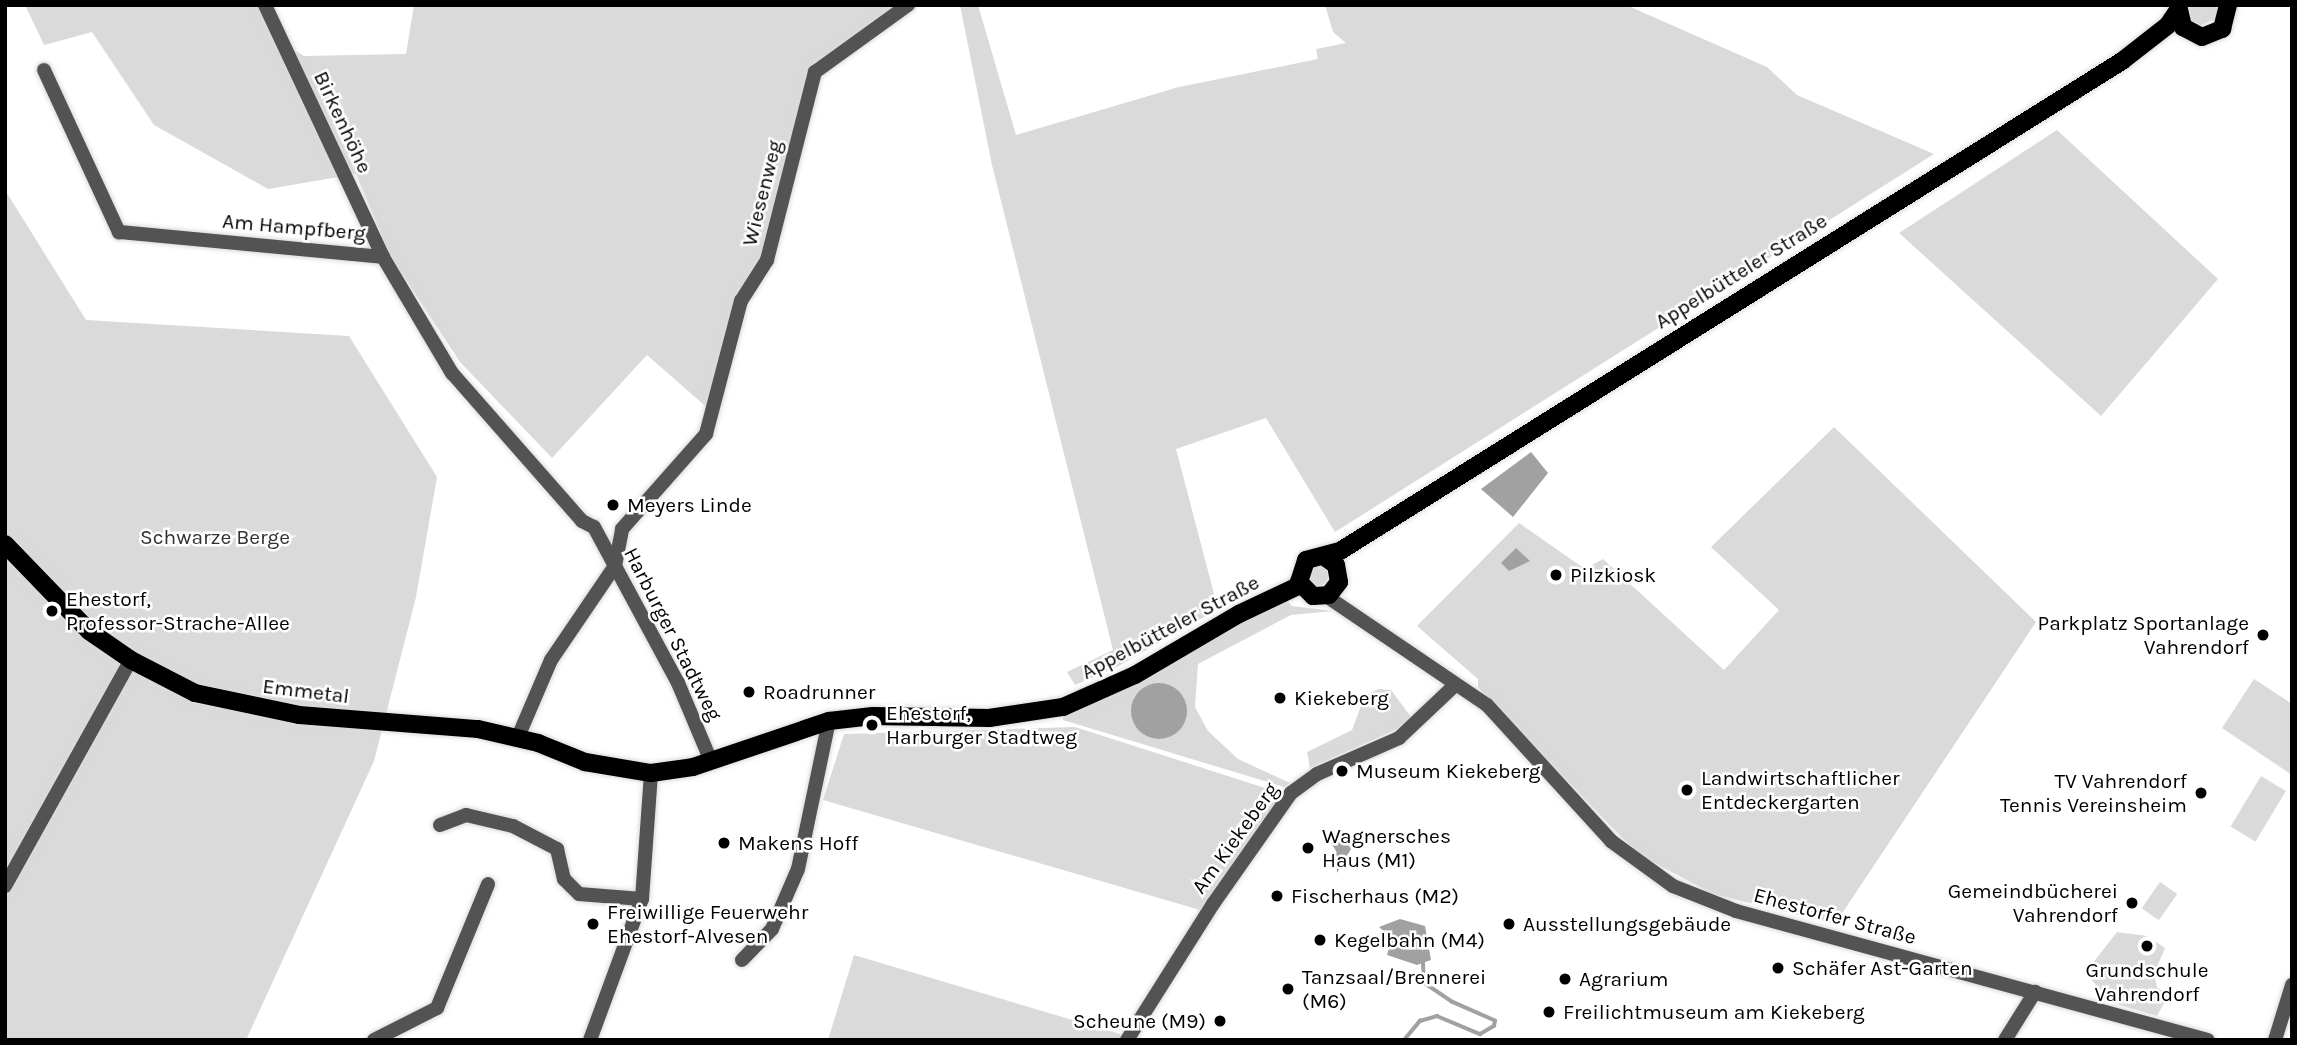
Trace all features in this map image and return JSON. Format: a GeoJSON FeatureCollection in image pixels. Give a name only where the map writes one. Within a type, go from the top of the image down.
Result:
{"type":"FeatureCollection","features":[{"type":"Feature","properties":{"kind":"main road","name":"Appelbütteler Straße"},"geometry":{"type":"LineString","coordinates":[[2122,61],[2176,36],[2192,34],[2205,37],[2217,33],[2229,7]]}},
{"type":"Feature","properties":{"kind":"main road","name":"Appelbütteler Straße"},"geometry":{"type":"LineString","coordinates":[[1323,556],[1337,552],[2122,61],[2168,25],[2178,8]]}},
{"type":"Feature","properties":{"kind":"main road"},"geometry":{"type":"LineString","coordinates":[[2178,8],[2182,25],[2192,34]]}},
{"type":"Feature","properties":{"kind":"main road","name":"Appelbütteler Straße"},"geometry":{"type":"LineString","coordinates":[[1340,577],[1355,549],[1385,520]]}},
{"type":"Feature","properties":{"kind":"main road","name":"Emmetal"},"geometry":{"type":"LineString","coordinates":[[5,544],[69,613],[131,660],[195,693],[267,711],[459,726],[518,737],[585,762],[651,773]]}},
{"type":"Feature","properties":{"kind":"main road"},"geometry":{"type":"LineString","coordinates":[[1323,556],[1335,563],[1340,577],[1326,596],[1311,596],[1300,585],[1299,573],[1304,562],[1323,556]]}},
{"type":"Feature","properties":{"kind":"main road","name":"Appelbütteler Straße"},"geometry":{"type":"LineString","coordinates":[[651,773],[710,761],[829,721],[873,716],[989,718],[1063,706],[1135,675],[1239,614],[1300,585]]}},
{"type":"Feature","properties":{"kind":"street","name":"Birkenhöhe"},"geometry":{"type":"LineString","coordinates":[[265,5],[383,257]]}},
{"type":"Feature","properties":{"kind":"street","name":"Wiesenweg"},"geometry":{"type":"LineString","coordinates":[[615,566],[622,529],[706,434],[741,301],[767,260],[815,72],[908,5]]}},
{"type":"Feature","properties":{"kind":"street","name":"Am Hampfberg"},"geometry":{"type":"LineString","coordinates":[[44,70],[119,232],[383,257],[452,373],[582,521],[594,527]]}},
{"type":"Feature","properties":{"kind":"street","name":"Harburger Stadtweg"},"geometry":{"type":"LineString","coordinates":[[594,527],[695,717],[710,761]]}},
{"type":"Feature","properties":{"kind":"street"},"geometry":{"type":"LineString","coordinates":[[518,737],[551,660],[615,566]]}},
{"type":"Feature","properties":{"kind":"street","name":"Ehestorfer Straße"},"geometry":{"type":"LineString","coordinates":[[1340,577],[1359,614]]}},
{"type":"Feature","properties":{"kind":"street","name":"Ehestorfer Straße"},"geometry":{"type":"LineString","coordinates":[[1326,596],[1359,614],[1455,685],[1487,705],[1611,841],[1673,886],[1736,911],[2208,1040]]}},
{"type":"Feature","properties":{"kind":"street"},"geometry":{"type":"LineString","coordinates":[[5,886],[131,660]]}},
{"type":"Feature","properties":{"kind":"street","name":"Am Kiekeberg"},"geometry":{"type":"LineString","coordinates":[[1127,1040],[1213,904],[1291,793],[1318,774],[1399,738],[1455,685]]}},
{"type":"Feature","properties":{"kind":"street"},"geometry":{"type":"LineString","coordinates":[[742,960],[772,929],[798,869],[829,721]]}},
{"type":"Feature","properties":{"kind":"street"},"geometry":{"type":"LineString","coordinates":[[590,1040],[642,899],[651,773]]}},
{"type":"Feature","properties":{"kind":"street"},"geometry":{"type":"LineString","coordinates":[[440,825],[466,815],[513,826],[557,849],[564,879],[579,894],[642,899]]}},
{"type":"Feature","properties":{"kind":"street"},"geometry":{"type":"LineString","coordinates":[[374,1040],[437,1008],[488,884]]}},
{"type":"Feature","properties":{"kind":"street"},"geometry":{"type":"LineString","coordinates":[[2276,1040],[2292,985]]}},
{"type":"Feature","properties":{"kind":"street"},"geometry":{"type":"LineString","coordinates":[[2005,1040],[2035,992]]}},
{"type":"Feature","properties":{"kind":"green space"},"geometry":{"type":"Polygon","coordinates":[[[25,5],[260,5],[278,41],[304,56],[406,54],[414,5],[898,5],[813,64],[766,254],[741,295],[711,411],[647,355],[552,458],[460,362],[391,257],[356,174],[268,189],[154,125],[92,32],[44,45],[25,5]]]}},
{"type":"Feature","properties":{"kind":"green space"},"geometry":{"type":"Polygon","coordinates":[[[960,5],[978,5],[1016,135],[1179,87],[1318,59],[1316,49],[1346,43],[1333,32],[1325,5],[1626,5],[1767,67],[1797,95],[1934,154],[1335,532],[1266,418],[1176,449],[1218,609],[1117,667],[1075,685],[1067,672],[1113,650],[992,165],[960,5]]]}},
{"type":"Feature","properties":{"kind":"green space"},"geometry":{"type":"Polygon","coordinates":[[[2189,5],[2217,5],[2217,18],[2199,26],[2190,20],[2189,5]]]}},
{"type":"Feature","properties":{"kind":"green space"},"geometry":{"type":"Polygon","coordinates":[[[2057,130],[2218,279],[2101,416],[1899,233],[2057,130]]]}},
{"type":"Feature","properties":{"kind":"green space","name":"Schwarze Berge"},"geometry":{"type":"Polygon","coordinates":[[[5,190],[86,320],[349,336],[437,477],[416,597],[374,761],[246,1040],[5,1040],[5,190]]]}},
{"type":"Feature","properties":{"kind":"green space"},"geometry":{"type":"Polygon","coordinates":[[[1834,427],[2036,622],[1835,924],[1713,894],[1638,854],[1492,703],[1478,687],[1478,679],[1417,626],[1519,523],[1585,569],[1603,559],[1724,670],[1779,610],[1711,547],[1834,427]]]}},
{"type":"Feature","properties":{"kind":"green space"},"geometry":{"type":"Polygon","coordinates":[[[1318,566],[1325,569],[1328,576],[1325,583],[1318,586],[1311,583],[1308,576],[1311,569],[1318,566]]]}},
{"type":"Feature","properties":{"kind":"green space"},"geometry":{"type":"Polygon","coordinates":[[[1287,601],[1292,606],[1333,611],[1291,615],[1198,664],[1195,707],[1208,731],[1238,759],[1290,783],[1284,787],[1063,720],[1063,711],[1287,601]]]}},
{"type":"Feature","properties":{"kind":"green space"},"geometry":{"type":"Polygon","coordinates":[[[2254,679],[2292,704],[2292,775],[2222,728],[2254,679]]]}},
{"type":"Feature","properties":{"kind":"green space"},"geometry":{"type":"Polygon","coordinates":[[[1379,689],[1391,690],[1411,717],[1397,729],[1310,768],[1307,752],[1352,730],[1365,695],[1379,689]]]}},
{"type":"Feature","properties":{"kind":"green space"},"geometry":{"type":"Polygon","coordinates":[[[1075,727],[1284,794],[1200,910],[823,800],[844,734],[1075,727]]]}},
{"type":"Feature","properties":{"kind":"green space"},"geometry":{"type":"Polygon","coordinates":[[[2261,776],[2286,791],[2255,842],[2231,827],[2261,776]]]}},
{"type":"Feature","properties":{"kind":"green space"},"geometry":{"type":"Polygon","coordinates":[[[2160,882],[2177,894],[2159,920],[2142,908],[2160,882]]]}},
{"type":"Feature","properties":{"kind":"green space"},"geometry":{"type":"Polygon","coordinates":[[[2117,932],[2147,936],[2165,948],[2154,974],[2157,987],[2168,996],[2157,1016],[2113,1003],[2085,973],[2117,932]]]}},
{"type":"Feature","properties":{"kind":"green space"},"geometry":{"type":"Polygon","coordinates":[[[854,955],[1123,1035],[1121,1040],[828,1040],[854,955]]]}},
{"type":"Feature","properties":{"kind":"shaded area"},"geometry":{"type":"Polygon","coordinates":[[[1531,452],[1548,473],[1513,517],[1481,489],[1531,452]]]}},
{"type":"Feature","properties":{"kind":"shaded area"},"geometry":{"type":"Polygon","coordinates":[[[1516,548],[1530,561],[1509,571],[1501,563],[1516,548]]]}},
{"type":"Feature","properties":{"kind":"shaded area"},"geometry":{"type":"Polygon","coordinates":[[[1159,683],[1170,685],[1179,691],[1185,700],[1185,722],[1179,731],[1170,737],[1159,739],[1148,737],[1139,731],[1133,722],[1131,711],[1133,700],[1139,691],[1148,685],[1159,683]]]}},
{"type":"Feature","properties":{"kind":"shaded area"},"geometry":{"type":"Polygon","coordinates":[[[1331,832],[1346,841],[1351,849],[1337,873],[1336,851],[1327,837],[1331,832]]]}},
{"type":"Feature","properties":{"kind":"shaded area"},"geometry":{"type":"Polygon","coordinates":[[[1400,919],[1425,926],[1431,960],[1417,965],[1387,955],[1392,938],[1379,927],[1400,919]]]}},
{"type":"Feature","properties":{"kind":"waterway"},"geometry":{"type":"LineString","coordinates":[[1404,1040],[1420,1021],[1437,1016],[1480,1034],[1494,1026],[1495,1021],[1452,1002],[1424,983],[1423,964]]}},
{"type":"Feature","properties":{"kind":"place","name":"Meyers Linde"},"geometry":{"type":"Point","coordinates":[613,505]}},
{"type":"Feature","properties":{"kind":"place","name":"Pilzkiosk"},"geometry":{"type":"Point","coordinates":[1556,575]}},
{"type":"Feature","properties":{"kind":"place","name":"Ehestorf, Professor-Strache-Allee"},"geometry":{"type":"Point","coordinates":[52,611]}},
{"type":"Feature","properties":{"kind":"place","name":"Parkplatz Sportanlage Vahrendorf"},"geometry":{"type":"Point","coordinates":[2263,635]}},
{"type":"Feature","properties":{"kind":"place","name":"Roadrunner"},"geometry":{"type":"Point","coordinates":[749,692]}},
{"type":"Feature","properties":{"kind":"place","name":"Kiekeberg"},"geometry":{"type":"Point","coordinates":[1280,698]}},
{"type":"Feature","properties":{"kind":"place","name":"Ehestorf, Harburger Stadtweg"},"geometry":{"type":"Point","coordinates":[872,725]}},
{"type":"Feature","properties":{"kind":"place","name":"Museum Kiekeberg"},"geometry":{"type":"Point","coordinates":[1342,771]}},
{"type":"Feature","properties":{"kind":"place","name":"Landwirtschaftlicher Entdeckergarten"},"geometry":{"type":"Point","coordinates":[1687,790]}},
{"type":"Feature","properties":{"kind":"place","name":"TV Vahrendorf Tennis Vereinsheim"},"geometry":{"type":"Point","coordinates":[2201,793]}},
{"type":"Feature","properties":{"kind":"place","name":"Makens Hoff"},"geometry":{"type":"Point","coordinates":[724,843]}},
{"type":"Feature","properties":{"kind":"place","name":"Wagnersches Haus (M1)"},"geometry":{"type":"Point","coordinates":[1308,848]}},
{"type":"Feature","properties":{"kind":"place","name":"Fischerhaus (M2)"},"geometry":{"type":"Point","coordinates":[1277,896]}},
{"type":"Feature","properties":{"kind":"place","name":"Gemeindbücherei Vahrendorf"},"geometry":{"type":"Point","coordinates":[2132,903]}},
{"type":"Feature","properties":{"kind":"place","name":"Freiwillige Feuerwehr Ehestorf-Alvesen"},"geometry":{"type":"Point","coordinates":[593,924]}},
{"type":"Feature","properties":{"kind":"place","name":"Ausstellungsgebäude"},"geometry":{"type":"Point","coordinates":[1509,924]}},
{"type":"Feature","properties":{"kind":"place","name":"Kegelbahn (M4)"},"geometry":{"type":"Point","coordinates":[1320,940]}},
{"type":"Feature","properties":{"kind":"place","name":"Grundschule Vahrendorf"},"geometry":{"type":"Point","coordinates":[2147,946]}},
{"type":"Feature","properties":{"kind":"place","name":"Schäfer Ast-Garten"},"geometry":{"type":"Point","coordinates":[1778,968]}},
{"type":"Feature","properties":{"kind":"place","name":"Agrarium"},"geometry":{"type":"Point","coordinates":[1565,979]}},
{"type":"Feature","properties":{"kind":"place","name":"Tanzsaal/Brennerei (M6)"},"geometry":{"type":"Point","coordinates":[1288,989]}},
{"type":"Feature","properties":{"kind":"place","name":"Freilichtmuseum am Kiekeberg"},"geometry":{"type":"Point","coordinates":[1549,1012]}},
{"type":"Feature","properties":{"kind":"place","name":"Scheune (M9)"},"geometry":{"type":"Point","coordinates":[1220,1021]}}]}
